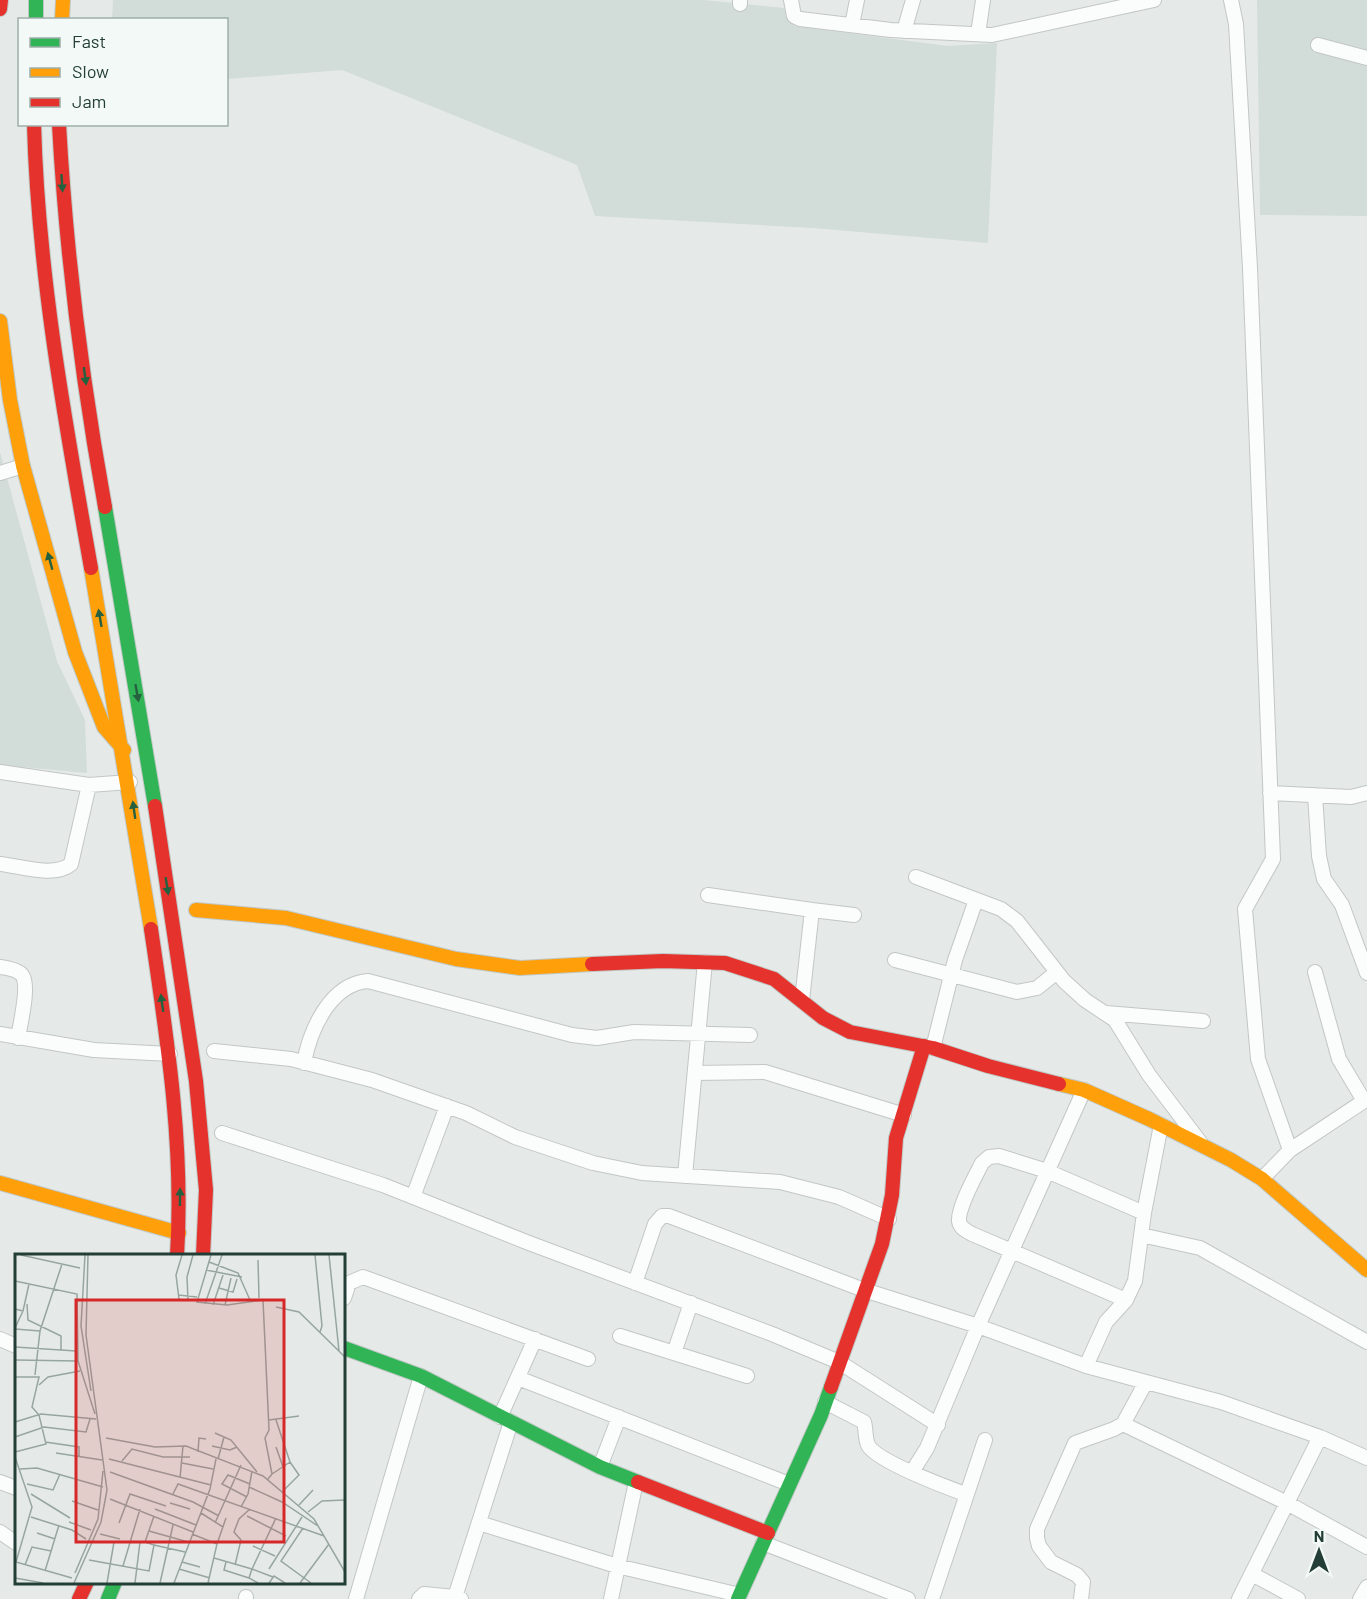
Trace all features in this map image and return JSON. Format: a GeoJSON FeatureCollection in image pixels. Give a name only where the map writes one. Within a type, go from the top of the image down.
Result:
{"type":"FeatureCollection","features":[{"type":"Feature","properties":{"kind":"street"},"geometry":{"type":"LineString","coordinates":[[0,9],[1,0]]}},
{"type":"Feature","properties":{"kind":"street"},"geometry":{"type":"LineString","coordinates":[[36,0],[36,18]]}},
{"type":"Feature","properties":{"kind":"street"},"geometry":{"type":"LineString","coordinates":[[62,18],[63,0]]}},
{"type":"Feature","properties":{"kind":"street"},"geometry":{"type":"LineString","coordinates":[[791,0],[794,16],[852,26],[904,31],[992,35],[1148,1]]}},
{"type":"Feature","properties":{"kind":"street"},"geometry":{"type":"LineString","coordinates":[[852,26],[857,0]]}},
{"type":"Feature","properties":{"kind":"street"},"geometry":{"type":"LineString","coordinates":[[904,31],[913,0]]}},
{"type":"Feature","properties":{"kind":"street"},"geometry":{"type":"LineString","coordinates":[[978,34],[983,0]]}},
{"type":"Feature","properties":{"kind":"street"},"geometry":{"type":"LineString","coordinates":[[1231,0],[1236,24],[1250,268],[1273,859],[1245,909],[1258,1059],[1290,1150]]}},
{"type":"Feature","properties":{"kind":"street"},"geometry":{"type":"LineString","coordinates":[[1318,45],[1367,58]]}},
{"type":"Feature","properties":{"kind":"street"},"geometry":{"type":"LineString","coordinates":[[34,126],[35,183],[48,314],[130,782],[170,1054],[178,1123],[177,1254]]}},
{"type":"Feature","properties":{"kind":"street"},"geometry":{"type":"LineString","coordinates":[[59,126],[65,230],[72,291],[101,487],[143,727],[196,1081],[206,1190],[203,1254]]}},
{"type":"Feature","properties":{"kind":"street"},"geometry":{"type":"LineString","coordinates":[[0,329],[5,400],[75,652],[90,696],[104,727],[124,750]]}},
{"type":"Feature","properties":{"kind":"street"},"geometry":{"type":"LineString","coordinates":[[0,473],[23,466]]}},
{"type":"Feature","properties":{"kind":"street"},"geometry":{"type":"LineString","coordinates":[[0,772],[89,785],[130,782]]}},
{"type":"Feature","properties":{"kind":"street"},"geometry":{"type":"LineString","coordinates":[[0,864],[55,871],[64,870],[71,864],[89,785]]}},
{"type":"Feature","properties":{"kind":"street"},"geometry":{"type":"LineString","coordinates":[[1270,793],[1352,797],[1367,793]]}},
{"type":"Feature","properties":{"kind":"street"},"geometry":{"type":"LineString","coordinates":[[1316,795],[1319,856],[1324,879],[1347,915],[1367,974]]}},
{"type":"Feature","properties":{"kind":"street"},"geometry":{"type":"LineString","coordinates":[[916,877],[1001,909],[1017,921],[1057,972],[1085,1000],[1115,1020],[1149,1075],[1203,1147]]}},
{"type":"Feature","properties":{"kind":"street"},"geometry":{"type":"LineString","coordinates":[[708,895],[854,915]]}},
{"type":"Feature","properties":{"kind":"street"},"geometry":{"type":"LineString","coordinates":[[479,1523],[618,1566],[739,1597],[825,1402],[882,1244],[889,1219],[896,1138],[976,900]]}},
{"type":"Feature","properties":{"kind":"street"},"geometry":{"type":"LineString","coordinates":[[196,910],[286,918],[456,959],[520,968],[663,961],[725,963],[774,979],[823,1018],[850,1032],[928,1047],[988,1066],[1084,1090],[1161,1125],[1262,1179],[1365,1263]]}},
{"type":"Feature","properties":{"kind":"street"},"geometry":{"type":"LineString","coordinates":[[802,1000],[812,910]]}},
{"type":"Feature","properties":{"kind":"street"},"geometry":{"type":"LineString","coordinates":[[895,960],[997,988],[1024,992],[1037,988],[1057,972]]}},
{"type":"Feature","properties":{"kind":"street"},"geometry":{"type":"LineString","coordinates":[[685,1176],[705,962]]}},
{"type":"Feature","properties":{"kind":"street"},"geometry":{"type":"LineString","coordinates":[[0,967],[20,973],[24,978],[25,992],[18,1038]]}},
{"type":"Feature","properties":{"kind":"street"},"geometry":{"type":"LineString","coordinates":[[1262,1179],[1290,1150],[1365,1100],[1339,1059],[1315,972]]}},
{"type":"Feature","properties":{"kind":"street"},"geometry":{"type":"LineString","coordinates":[[304,1063],[308,1042],[320,1017],[348,985],[368,981],[572,1035],[597,1038],[634,1032],[750,1035]]}},
{"type":"Feature","properties":{"kind":"street"},"geometry":{"type":"LineString","coordinates":[[1104,1012],[1203,1021]]}},
{"type":"Feature","properties":{"kind":"street"},"geometry":{"type":"LineString","coordinates":[[0,1034],[94,1050],[170,1054]]}},
{"type":"Feature","properties":{"kind":"street"},"geometry":{"type":"LineString","coordinates":[[214,1051],[266,1055],[372,1080],[447,1106],[514,1137],[592,1163],[642,1173],[780,1182],[839,1197],[889,1219]]}},
{"type":"Feature","properties":{"kind":"street"},"geometry":{"type":"LineString","coordinates":[[695,1073],[765,1072],[904,1115]]}},
{"type":"Feature","properties":{"kind":"street"},"geometry":{"type":"LineString","coordinates":[[912,1472],[938,1425],[978,1326],[1084,1090]]}},
{"type":"Feature","properties":{"kind":"street"},"geometry":{"type":"LineString","coordinates":[[413,1197],[447,1106]]}},
{"type":"Feature","properties":{"kind":"street"},"geometry":{"type":"LineString","coordinates":[[1086,1366],[1106,1322],[1126,1300],[1136,1281],[1144,1213],[1161,1125]]}},
{"type":"Feature","properties":{"kind":"street"},"geometry":{"type":"LineString","coordinates":[[222,1133],[413,1197],[839,1362],[938,1425]]}},
{"type":"Feature","properties":{"kind":"street"},"geometry":{"type":"LineString","coordinates":[[1126,1300],[962,1229],[959,1222],[960,1212],[982,1162],[989,1157],[999,1156],[1047,1170],[1144,1213]]}},
{"type":"Feature","properties":{"kind":"street"},"geometry":{"type":"LineString","coordinates":[[0,1183],[179,1233]]}},
{"type":"Feature","properties":{"kind":"street"},"geometry":{"type":"LineString","coordinates":[[635,1283],[655,1224],[663,1216],[669,1216],[864,1290],[978,1326],[1086,1366],[1221,1402],[1320,1437],[1367,1458]]}},
{"type":"Feature","properties":{"kind":"street"},"geometry":{"type":"LineString","coordinates":[[1141,1235],[1200,1248],[1367,1342]]}},
{"type":"Feature","properties":{"kind":"street"},"geometry":{"type":"LineString","coordinates":[[345,1295],[349,1283],[363,1277],[588,1359]]}},
{"type":"Feature","properties":{"kind":"street"},"geometry":{"type":"LineString","coordinates":[[674,1353],[691,1304]]}},
{"type":"Feature","properties":{"kind":"street"},"geometry":{"type":"LineString","coordinates":[[620,1336],[747,1376]]}},
{"type":"Feature","properties":{"kind":"street"},"geometry":{"type":"LineString","coordinates":[[0,1339],[15,1346]]}},
{"type":"Feature","properties":{"kind":"street"},"geometry":{"type":"LineString","coordinates":[[419,1599],[424,1594],[433,1593],[458,1598],[518,1378],[535,1339]]}},
{"type":"Feature","properties":{"kind":"street"},"geometry":{"type":"LineString","coordinates":[[345,1348],[421,1376],[600,1467],[908,1599]]}},
{"type":"Feature","properties":{"kind":"street"},"geometry":{"type":"LineString","coordinates":[[356,1599],[421,1376]]}},
{"type":"Feature","properties":{"kind":"street"},"geometry":{"type":"LineString","coordinates":[[518,1378],[789,1484]]}},
{"type":"Feature","properties":{"kind":"street"},"geometry":{"type":"LineString","coordinates":[[1082,1599],[1083,1582],[1077,1575],[1052,1562],[1039,1546],[1037,1529],[1076,1443],[1123,1424],[1146,1382]]}},
{"type":"Feature","properties":{"kind":"street"},"geometry":{"type":"LineString","coordinates":[[825,1402],[857,1416],[864,1422],[870,1448],[912,1472],[965,1494]]}},
{"type":"Feature","properties":{"kind":"street"},"geometry":{"type":"LineString","coordinates":[[600,1467],[619,1417]]}},
{"type":"Feature","properties":{"kind":"street"},"geometry":{"type":"LineString","coordinates":[[1123,1424],[1287,1503],[1367,1547]]}},
{"type":"Feature","properties":{"kind":"street"},"geometry":{"type":"LineString","coordinates":[[1239,1599],[1320,1437]]}},
{"type":"Feature","properties":{"kind":"street"},"geometry":{"type":"LineString","coordinates":[[932,1599],[965,1494],[985,1440]]}},
{"type":"Feature","properties":{"kind":"street"},"geometry":{"type":"LineString","coordinates":[[0,1482],[15,1488]]}},
{"type":"Feature","properties":{"kind":"street"},"geometry":{"type":"LineString","coordinates":[[611,1599],[636,1482]]}},
{"type":"Feature","properties":{"kind":"street"},"geometry":{"type":"LineString","coordinates":[[0,1532],[15,1542]]}},
{"type":"Feature","properties":{"kind":"street"},"geometry":{"type":"LineString","coordinates":[[1252,1574],[1299,1599]]}},
{"type":"Feature","properties":{"kind":"street"},"geometry":{"type":"LineString","coordinates":[[79,1599],[86,1584]]}},
{"type":"Feature","properties":{"kind":"street"},"geometry":{"type":"LineString","coordinates":[[108,1599],[114,1584]]}},
{"type":"Feature","properties":{"kind":"street"},"geometry":{"type":"LineString","coordinates":[[1360,1599],[1367,1587]]}},
{"type":"Feature","properties":{"kind":"shaded area"},"geometry":{"type":"Polygon","coordinates":[[[113,0],[704,0],[784,8],[794,26],[948,46],[997,43],[988,243],[813,228],[595,216],[577,165],[342,70],[228,79],[228,18],[112,18],[113,0]]]}},
{"type":"Feature","properties":{"kind":"shaded area"},"geometry":{"type":"Polygon","coordinates":[[[1257,0],[1367,0],[1367,216],[1260,215],[1257,0]]]}},
{"type":"Feature","properties":{"kind":"shaded area"},"geometry":{"type":"Polygon","coordinates":[[[0,452],[57,661],[85,720],[87,773],[0,765],[0,452]]]}},
{"type":"Feature","properties":{"kind":"traffic: fast"},"geometry":{"type":"LineString","coordinates":[[36,0],[36,18]]}},
{"type":"Feature","properties":{"kind":"traffic: fast"},"geometry":{"type":"LineString","coordinates":[[105,507],[155,806]]}},
{"type":"Feature","properties":{"kind":"traffic: fast"},"geometry":{"type":"LineString","coordinates":[[345,1348],[421,1376],[600,1467],[638,1482]]}},
{"type":"Feature","properties":{"kind":"traffic: fast"},"geometry":{"type":"LineString","coordinates":[[738,1599],[821,1415],[831,1387]]}},
{"type":"Feature","properties":{"kind":"traffic: fast"},"geometry":{"type":"LineString","coordinates":[[108,1599],[114,1584]]}},
{"type":"Feature","properties":{"kind":"traffic: slow"},"geometry":{"type":"LineString","coordinates":[[62,18],[63,0]]}},
{"type":"Feature","properties":{"kind":"traffic: slow"},"geometry":{"type":"LineString","coordinates":[[0,321],[10,400],[23,466],[75,652],[104,727],[124,750]]}},
{"type":"Feature","properties":{"kind":"traffic: slow"},"geometry":{"type":"LineString","coordinates":[[91,568],[151,929]]}},
{"type":"Feature","properties":{"kind":"traffic: slow"},"geometry":{"type":"LineString","coordinates":[[196,910],[286,918],[456,959],[520,968],[592,964]]}},
{"type":"Feature","properties":{"kind":"traffic: slow"},"geometry":{"type":"LineString","coordinates":[[1059,1084],[1084,1090],[1231,1160],[1262,1179],[1367,1270]]}},
{"type":"Feature","properties":{"kind":"traffic: slow"},"geometry":{"type":"LineString","coordinates":[[0,1183],[179,1233]]}},
{"type":"Feature","properties":{"kind":"traffic: jam"},"geometry":{"type":"LineString","coordinates":[[0,9],[1,0]]}},
{"type":"Feature","properties":{"kind":"traffic: jam"},"geometry":{"type":"LineString","coordinates":[[34,126],[41,236],[54,347],[91,568]]}},
{"type":"Feature","properties":{"kind":"traffic: jam"},"geometry":{"type":"LineString","coordinates":[[59,126],[76,316],[105,507]]}},
{"type":"Feature","properties":{"kind":"traffic: jam"},"geometry":{"type":"LineString","coordinates":[[155,806],[196,1081],[206,1190],[203,1254]]}},
{"type":"Feature","properties":{"kind":"traffic: jam"},"geometry":{"type":"LineString","coordinates":[[151,929],[173,1092],[178,1173],[177,1254]]}},
{"type":"Feature","properties":{"kind":"traffic: jam"},"geometry":{"type":"LineString","coordinates":[[592,964],[663,961],[725,963],[774,979],[823,1018],[850,1032],[933,1048],[988,1066],[1059,1084]]}},
{"type":"Feature","properties":{"kind":"traffic: jam"},"geometry":{"type":"LineString","coordinates":[[831,1387],[882,1244],[892,1195],[896,1138],[924,1046]]}},
{"type":"Feature","properties":{"kind":"traffic: jam"},"geometry":{"type":"LineString","coordinates":[[638,1482],[768,1533]]}},
{"type":"Feature","properties":{"kind":"traffic: jam"},"geometry":{"type":"LineString","coordinates":[[79,1599],[86,1584]]}}]}
